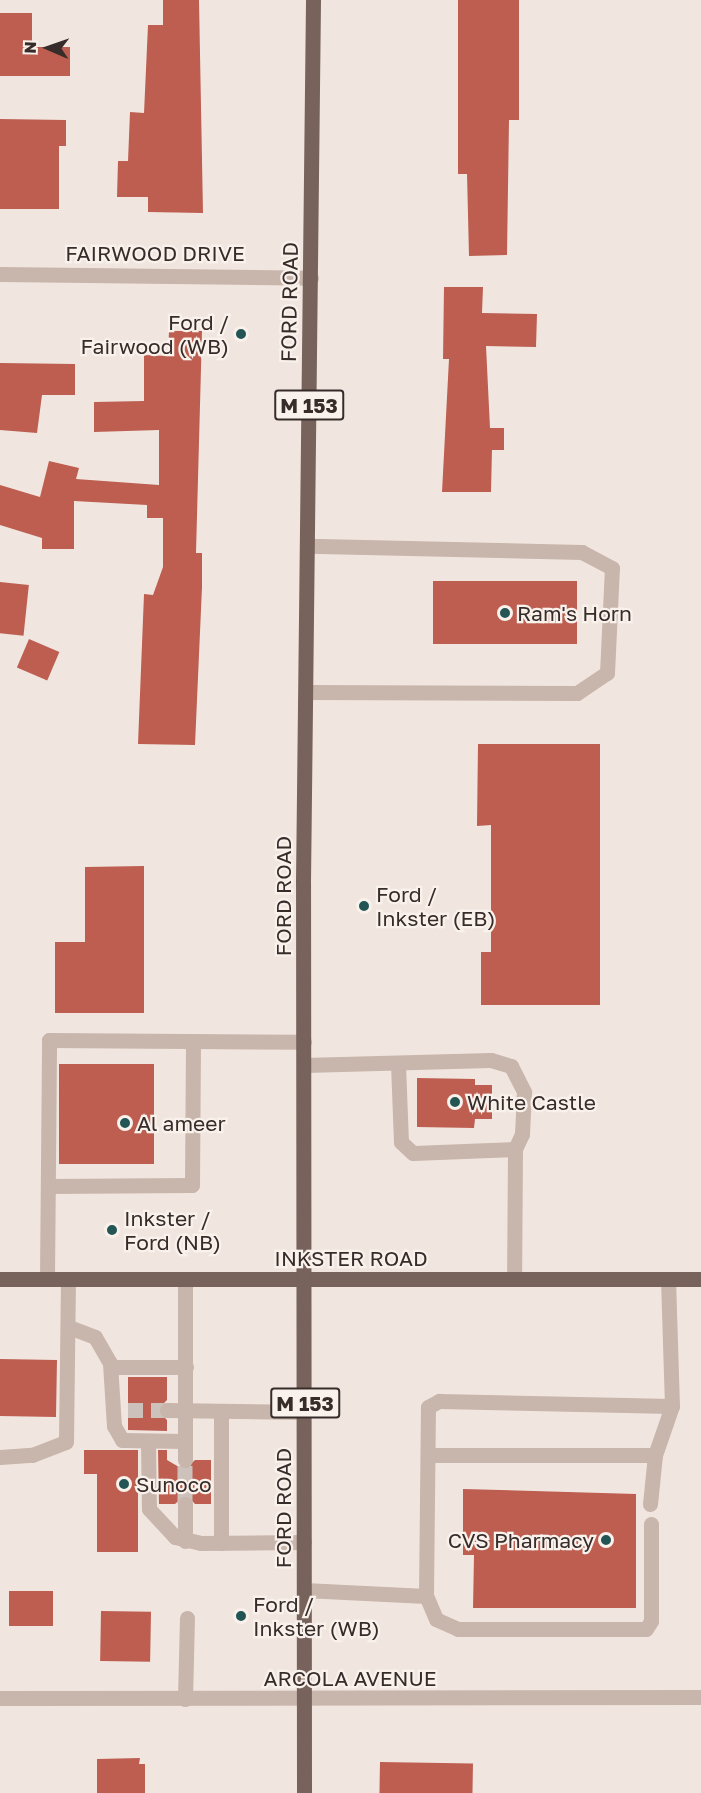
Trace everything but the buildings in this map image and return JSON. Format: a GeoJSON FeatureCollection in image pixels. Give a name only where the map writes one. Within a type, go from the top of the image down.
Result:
{"type":"FeatureCollection","features":[{"type":"Feature","properties":{"kind":"main road","name":"FORD ROAD"},"geometry":{"type":"LineString","coordinates":[[304,1793],[304,1042],[313,0]]}},
{"type":"Feature","properties":{"kind":"main road","name":"INKSTER ROAD"},"geometry":{"type":"LineString","coordinates":[[0,1279],[701,1279]]}},
{"type":"Feature","properties":{"kind":"street","name":"FAIRWOOD DRIVE"},"geometry":{"type":"LineString","coordinates":[[0,274],[311,278]]}},
{"type":"Feature","properties":{"kind":"street"},"geometry":{"type":"LineString","coordinates":[[306,692],[577,693],[607,673],[612,568],[582,552],[308,546]]}},
{"type":"Feature","properties":{"kind":"street"},"geometry":{"type":"LineString","coordinates":[[47,1279],[50,1040],[304,1042]]}},
{"type":"Feature","properties":{"kind":"street"},"geometry":{"type":"LineString","coordinates":[[48,1186],[192,1185],[193,1042]]}},
{"type":"Feature","properties":{"kind":"street"},"geometry":{"type":"LineString","coordinates":[[304,1065],[492,1060],[511,1066],[524,1092],[522,1134],[515,1149],[514,1279]]}},
{"type":"Feature","properties":{"kind":"street"},"geometry":{"type":"LineString","coordinates":[[398,1064],[401,1142],[413,1153],[515,1149]]}},
{"type":"Feature","properties":{"kind":"street"},"geometry":{"type":"LineString","coordinates":[[0,1457],[32,1455],[66,1442],[68,1279]]}},
{"type":"Feature","properties":{"kind":"street"},"geometry":{"type":"LineString","coordinates":[[184,1279],[185,1460]]}},
{"type":"Feature","properties":{"kind":"street"},"geometry":{"type":"LineString","coordinates":[[650,1503],[655,1455],[672,1406],[668,1280]]}},
{"type":"Feature","properties":{"kind":"street"},"geometry":{"type":"LineString","coordinates":[[69,1327],[95,1337],[111,1367],[121,1410],[122,1440],[185,1441]]}},
{"type":"Feature","properties":{"kind":"street"},"geometry":{"type":"LineString","coordinates":[[111,1367],[186,1367]]}},
{"type":"Feature","properties":{"kind":"street"},"geometry":{"type":"LineString","coordinates":[[651,1524],[651,1621],[646,1629],[458,1629],[436,1619],[426,1596],[428,1407],[439,1401],[672,1406]]}},
{"type":"Feature","properties":{"kind":"street"},"geometry":{"type":"LineString","coordinates":[[167,1410],[305,1413]]}},
{"type":"Feature","properties":{"kind":"street"},"geometry":{"type":"LineString","coordinates":[[221,1412],[221,1543]]}},
{"type":"Feature","properties":{"kind":"street"},"geometry":{"type":"LineString","coordinates":[[148,1441],[149,1509],[185,1542],[304,1542]]}},
{"type":"Feature","properties":{"kind":"street"},"geometry":{"type":"LineString","coordinates":[[428,1455],[655,1455]]}},
{"type":"Feature","properties":{"kind":"street"},"geometry":{"type":"LineString","coordinates":[[184,1504],[185,1542]]}},
{"type":"Feature","properties":{"kind":"street"},"geometry":{"type":"LineString","coordinates":[[304,1590],[426,1596]]}},
{"type":"Feature","properties":{"kind":"street"},"geometry":{"type":"LineString","coordinates":[[185,1699],[187,1618]]}},
{"type":"Feature","properties":{"kind":"street","name":"ARCOLA AVENUE"},"geometry":{"type":"LineString","coordinates":[[0,1698],[701,1697]]}},
{"type":"Feature","properties":{"kind":"tunnel"},"geometry":{"type":"LineString","coordinates":[[128,1410],[167,1410]]}},
{"type":"Feature","properties":{"kind":"tunnel"},"geometry":{"type":"LineString","coordinates":[[185,1460],[185,1504]]}},
{"type":"Feature","properties":{"kind":"place","name":"Ford / Fairwood (WB)"},"geometry":{"type":"Point","coordinates":[241,334]}},
{"type":"Feature","properties":{"kind":"place","name":"Ram's Horn"},"geometry":{"type":"Point","coordinates":[505,613]}},
{"type":"Feature","properties":{"kind":"place","name":"Ford / Inkster (EB)"},"geometry":{"type":"Point","coordinates":[364,906]}},
{"type":"Feature","properties":{"kind":"place","name":"White Castle"},"geometry":{"type":"Point","coordinates":[455,1102]}},
{"type":"Feature","properties":{"kind":"place","name":"Al ameer"},"geometry":{"type":"Point","coordinates":[125,1123]}},
{"type":"Feature","properties":{"kind":"place","name":"Inkster / Ford (NB)"},"geometry":{"type":"Point","coordinates":[112,1230]}},
{"type":"Feature","properties":{"kind":"place","name":"Sunoco"},"geometry":{"type":"Point","coordinates":[124,1484]}},
{"type":"Feature","properties":{"kind":"place","name":"CVS Pharmacy"},"geometry":{"type":"Point","coordinates":[606,1540]}},
{"type":"Feature","properties":{"kind":"place","name":"Ford / Inkster (WB)"},"geometry":{"type":"Point","coordinates":[241,1616]}}]}
